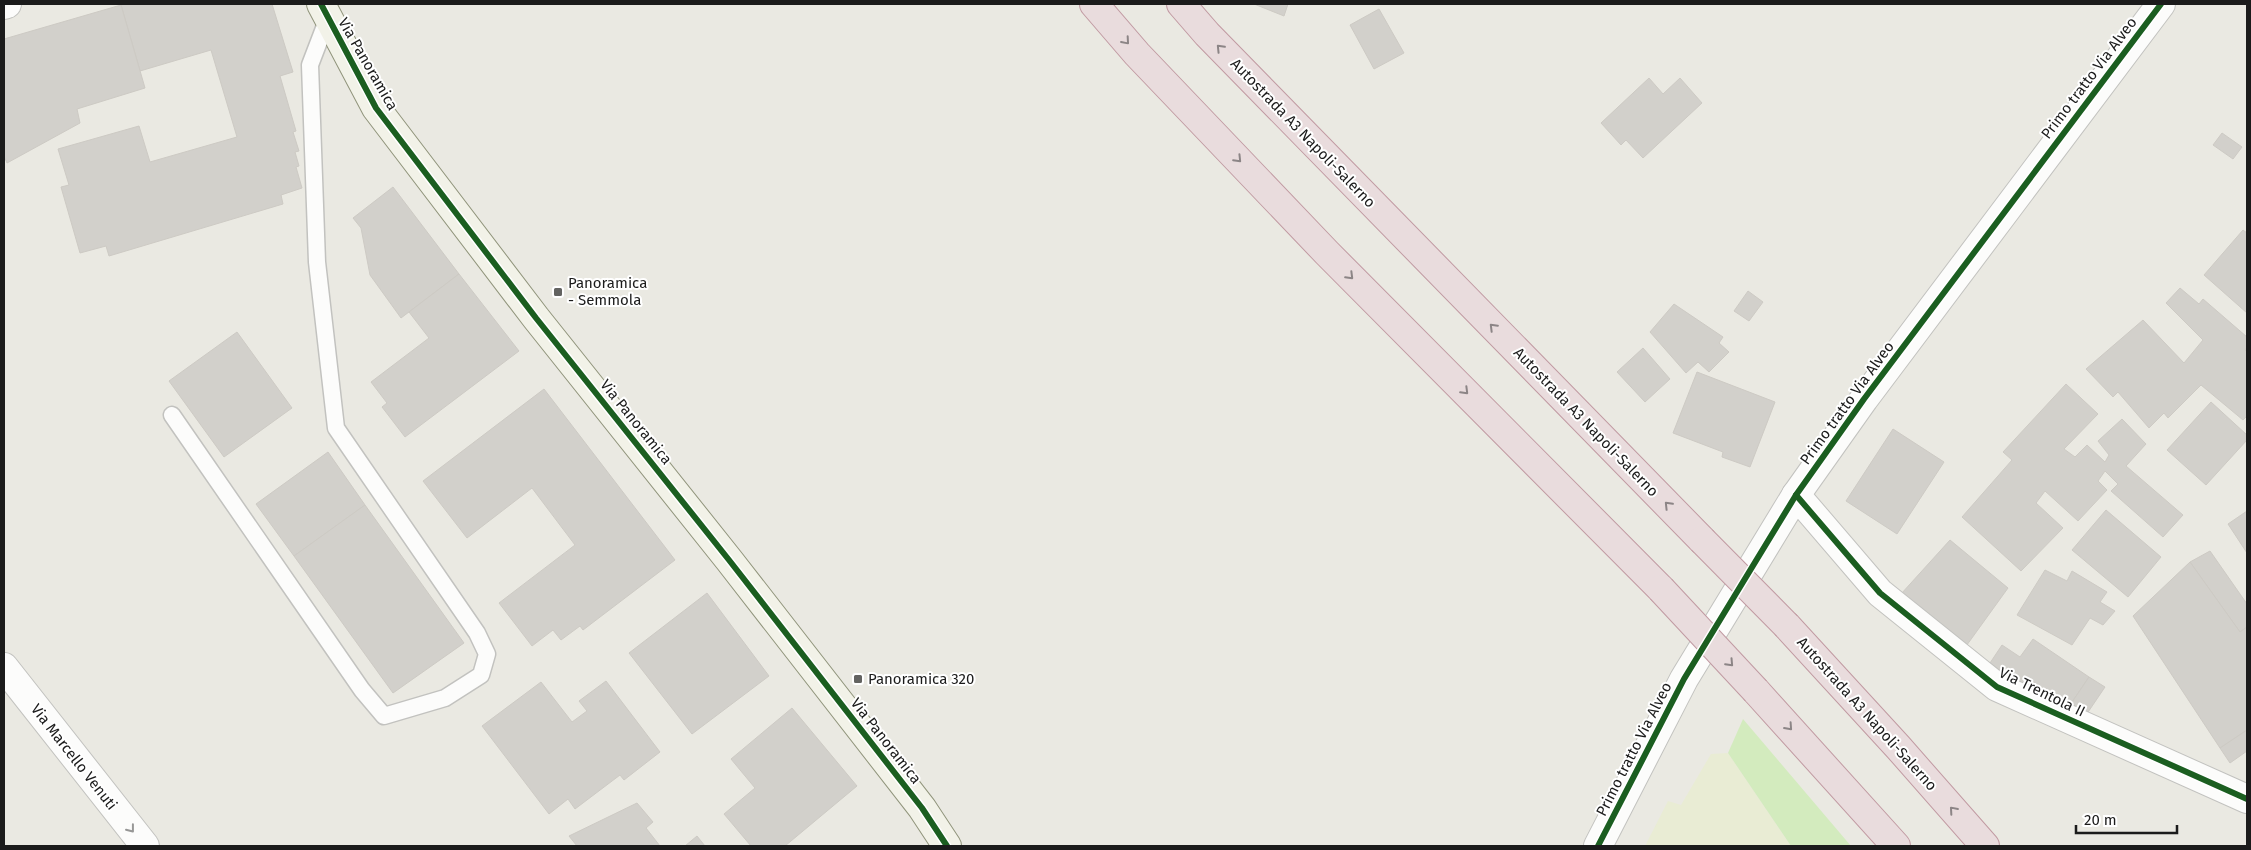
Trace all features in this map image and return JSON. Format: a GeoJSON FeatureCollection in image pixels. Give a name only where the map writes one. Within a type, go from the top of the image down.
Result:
{"type":"FeatureCollection","features":[{"type":"Feature","properties":{"kind":"highway"},"geometry":{"type":"LineString","coordinates":[[1094,4],[1137,54],[1327,253],[1661,589],[1896,846]]}},
{"type":"Feature","properties":{"kind":"highway","name":"Autostrada A3 Napoli-Salerno"},"geometry":{"type":"LineString","coordinates":[[1181,4],[1207,34],[1383,216],[1787,626],[1898,747],[1985,846]]}},
{"type":"Feature","properties":{"kind":"street","name":"Primo tratto Via Alveo"},"geometry":{"type":"LineString","coordinates":[[1598,846],[1684,679],[1796,495],[1864,399],[2161,4]]}},
{"type":"Feature","properties":{"kind":"street","name":"Via Panoramica"},"geometry":{"type":"LineString","coordinates":[[324,11],[376,108],[536,318],[730,560],[916,800],[947,846]]}},
{"type":"Feature","properties":{"kind":"street","name":"Via Trentola II"},"geometry":{"type":"LineString","coordinates":[[1796,495],[1880,593],[1997,687],[2247,799]]}},
{"type":"Feature","properties":{"kind":"street","name":"Via Marcello Venuti"},"geometry":{"type":"LineString","coordinates":[[4,667],[144,846]]}},
{"type":"Feature","properties":{"kind":"lane"},"geometry":{"type":"LineString","coordinates":[[172,415],[362,690],[384,716],[445,698],[481,675],[487,654],[477,633],[336,428],[316,262],[310,65],[324,11]]}},
{"type":"Feature","properties":{"kind":"green space"},"geometry":{"type":"Polygon","coordinates":[[[1743,719],[1851,846],[1791,846],[1728,753],[1743,719]]]}},
{"type":"Feature","properties":{"kind":"green space"},"geometry":{"type":"Polygon","coordinates":[[[1728,753],[1791,846],[1645,846],[1668,801],[1681,805],[1711,754],[1728,753]]]}},
{"type":"Feature","properties":{"kind":"building"},"geometry":{"type":"Polygon","coordinates":[[[272,4],[293,72],[280,76],[296,131],[293,132],[299,151],[295,152],[299,166],[296,167],[302,188],[281,195],[283,204],[109,256],[106,246],[80,253],[61,187],[69,185],[58,149],[139,126],[150,162],[237,137],[211,50],[140,71],[121,5],[272,4]]]}},
{"type":"Feature","properties":{"kind":"building"},"geometry":{"type":"Polygon","coordinates":[[[1254,4],[1288,4],[1284,16],[1254,4]]]}},
{"type":"Feature","properties":{"kind":"building"},"geometry":{"type":"Polygon","coordinates":[[[121,5],[145,88],[77,109],[80,123],[7,163],[4,156],[4,39],[121,5]]]}},
{"type":"Feature","properties":{"kind":"building"},"geometry":{"type":"Polygon","coordinates":[[[1379,9],[1404,53],[1374,69],[1350,25],[1379,9]]]}},
{"type":"Feature","properties":{"kind":"building"},"geometry":{"type":"Polygon","coordinates":[[[1649,78],[1663,94],[1680,78],[1702,103],[1643,158],[1626,140],[1621,145],[1601,123],[1649,78]]]}},
{"type":"Feature","properties":{"kind":"building"},"geometry":{"type":"Polygon","coordinates":[[[2222,133],[2242,147],[2233,159],[2213,145],[2222,133]]]}},
{"type":"Feature","properties":{"kind":"building"},"geometry":{"type":"Polygon","coordinates":[[[393,187],[459,274],[401,318],[370,275],[361,228],[353,218],[393,187]]]}},
{"type":"Feature","properties":{"kind":"building"},"geometry":{"type":"Polygon","coordinates":[[[2243,230],[2247,233],[2247,313],[2204,275],[2243,230]]]}},
{"type":"Feature","properties":{"kind":"building"},"geometry":{"type":"Polygon","coordinates":[[[459,274],[519,351],[405,437],[382,407],[387,403],[371,382],[429,338],[409,312],[459,274]]]}},
{"type":"Feature","properties":{"kind":"building"},"geometry":{"type":"Polygon","coordinates":[[[2180,288],[2199,304],[2203,299],[2247,337],[2247,347],[2245,350],[2247,352],[2247,416],[2243,420],[2201,385],[2168,418],[2164,413],[2149,428],[2118,392],[2113,397],[2086,369],[2143,320],[2184,363],[2203,340],[2166,303],[2180,288]]]}},
{"type":"Feature","properties":{"kind":"building"},"geometry":{"type":"Polygon","coordinates":[[[1748,291],[1763,302],[1749,321],[1734,311],[1748,291]]]}},
{"type":"Feature","properties":{"kind":"building"},"geometry":{"type":"Polygon","coordinates":[[[1674,304],[1723,337],[1719,343],[1729,352],[1709,372],[1698,362],[1686,373],[1650,332],[1674,304]]]}},
{"type":"Feature","properties":{"kind":"building"},"geometry":{"type":"Polygon","coordinates":[[[237,332],[292,408],[224,457],[169,381],[237,332]]]}},
{"type":"Feature","properties":{"kind":"building"},"geometry":{"type":"Polygon","coordinates":[[[1643,348],[1670,379],[1645,402],[1617,372],[1643,348]]]}},
{"type":"Feature","properties":{"kind":"building"},"geometry":{"type":"Polygon","coordinates":[[[1697,372],[1775,402],[1750,467],[1722,457],[1723,452],[1673,433],[1697,372]]]}},
{"type":"Feature","properties":{"kind":"building"},"geometry":{"type":"Polygon","coordinates":[[[2066,384],[2098,414],[2064,449],[2075,457],[2087,445],[2105,462],[2109,455],[2098,441],[2122,419],[2146,444],[2126,466],[2183,515],[2163,537],[2111,491],[2118,484],[2105,471],[2098,481],[2107,490],[2078,521],[2045,491],[2036,503],[2063,528],[2021,571],[1962,517],[2012,460],[2003,452],[2066,384]]]}},
{"type":"Feature","properties":{"kind":"building"},"geometry":{"type":"Polygon","coordinates":[[[544,389],[675,560],[583,630],[580,626],[561,640],[553,630],[532,646],[499,603],[575,545],[532,488],[467,538],[423,481],[544,389]]]}},
{"type":"Feature","properties":{"kind":"building"},"geometry":{"type":"Polygon","coordinates":[[[2211,402],[2247,435],[2247,440],[2206,485],[2167,450],[2211,402]]]}},
{"type":"Feature","properties":{"kind":"building"},"geometry":{"type":"Polygon","coordinates":[[[1893,429],[1944,462],[1897,534],[1846,501],[1893,429]]]}},
{"type":"Feature","properties":{"kind":"building"},"geometry":{"type":"Polygon","coordinates":[[[328,452],[365,505],[294,556],[256,504],[328,452]]]}},
{"type":"Feature","properties":{"kind":"building"},"geometry":{"type":"Polygon","coordinates":[[[365,505],[464,643],[393,693],[294,556],[365,505]]]}},
{"type":"Feature","properties":{"kind":"building"},"geometry":{"type":"Polygon","coordinates":[[[2106,510],[2161,557],[2128,597],[2072,550],[2106,510]]]}},
{"type":"Feature","properties":{"kind":"building"},"geometry":{"type":"Polygon","coordinates":[[[2247,511],[2247,553],[2228,524],[2247,511]]]}},
{"type":"Feature","properties":{"kind":"building"},"geometry":{"type":"Polygon","coordinates":[[[1950,540],[2008,588],[1964,649],[1901,594],[1950,540]]]}},
{"type":"Feature","properties":{"kind":"building"},"geometry":{"type":"Polygon","coordinates":[[[2210,551],[2247,604],[2247,627],[2240,632],[2190,562],[2210,551]]]}},
{"type":"Feature","properties":{"kind":"building"},"geometry":{"type":"Polygon","coordinates":[[[2190,562],[2240,632],[2247,627],[2247,730],[2220,748],[2133,616],[2190,562]]]}},
{"type":"Feature","properties":{"kind":"building"},"geometry":{"type":"Polygon","coordinates":[[[2045,570],[2067,581],[2072,571],[2107,592],[2100,602],[2115,611],[2103,625],[2090,618],[2072,645],[2017,615],[2045,570]]]}},
{"type":"Feature","properties":{"kind":"building"},"geometry":{"type":"Polygon","coordinates":[[[707,593],[769,676],[692,734],[629,653],[707,593]]]}},
{"type":"Feature","properties":{"kind":"building"},"geometry":{"type":"Polygon","coordinates":[[[2033,639],[2089,677],[2064,714],[1990,663],[2002,645],[2020,657],[2033,639]]]}},
{"type":"Feature","properties":{"kind":"building"},"geometry":{"type":"Polygon","coordinates":[[[2089,677],[2105,687],[2080,724],[2064,714],[2089,677]]]}},
{"type":"Feature","properties":{"kind":"building"},"geometry":{"type":"Polygon","coordinates":[[[606,681],[660,752],[624,780],[620,775],[575,809],[568,799],[549,814],[482,726],[541,682],[572,722],[587,711],[579,701],[606,681]]]}},
{"type":"Feature","properties":{"kind":"building"},"geometry":{"type":"Polygon","coordinates":[[[792,708],[857,786],[785,846],[751,846],[724,814],[755,788],[731,759],[792,708]]]}},
{"type":"Feature","properties":{"kind":"building"},"geometry":{"type":"Polygon","coordinates":[[[2247,730],[2247,751],[2230,763],[2220,748],[2247,730]]]}},
{"type":"Feature","properties":{"kind":"building"},"geometry":{"type":"Polygon","coordinates":[[[637,803],[653,822],[646,828],[660,846],[577,846],[569,836],[637,803]]]}},
{"type":"Feature","properties":{"kind":"building"},"geometry":{"type":"Polygon","coordinates":[[[697,836],[705,846],[685,846],[697,836]]]}},
{"type":"Feature","properties":{"kind":"cycle path"},"geometry":{"type":"LineString","coordinates":[[321,4],[376,108],[536,318],[729,560],[922,808],[947,846]]}},
{"type":"Feature","properties":{"kind":"cycle path"},"geometry":{"type":"LineString","coordinates":[[1598,846],[1684,679],[1796,495],[1864,399],[2161,4]]}},
{"type":"Feature","properties":{"kind":"cycle path"},"geometry":{"type":"LineString","coordinates":[[1796,495],[1880,593],[1997,687],[2247,799]]}},
{"type":"Feature","properties":{"kind":"place","name":"Panoramica - Semmola"},"geometry":{"type":"Point","coordinates":[558,292]}},
{"type":"Feature","properties":{"kind":"place","name":"Panoramica 320"},"geometry":{"type":"Point","coordinates":[858,679]}}]}
